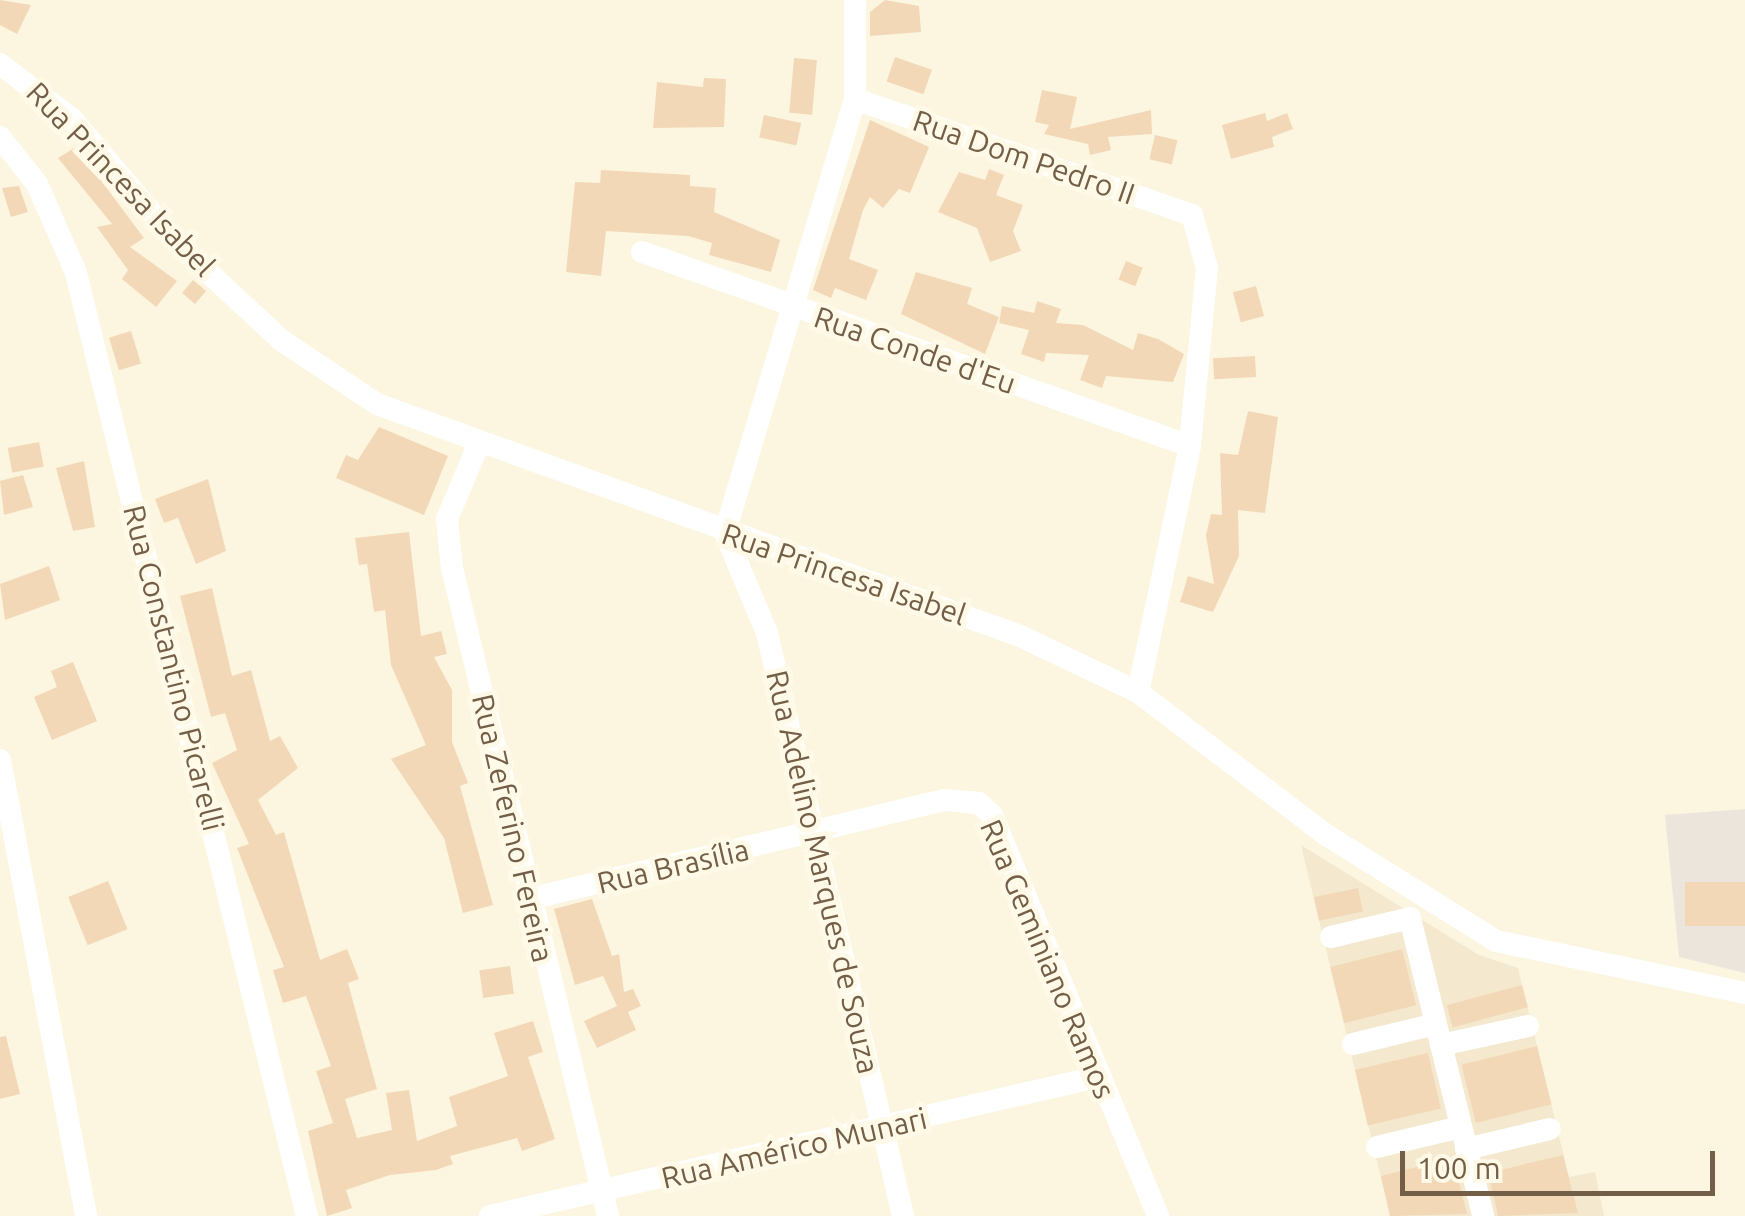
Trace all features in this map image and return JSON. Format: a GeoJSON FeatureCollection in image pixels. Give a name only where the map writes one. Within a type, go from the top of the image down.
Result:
{"type":"FeatureCollection","features":[{"type":"Feature","properties":{"kind":"street"},"geometry":{"type":"LineString","coordinates":[[726,533],[787,306],[855,99],[855,0]]}},
{"type":"Feature","properties":{"kind":"street","name":"Rua Princesa Isabel"},"geometry":{"type":"LineString","coordinates":[[0,64],[70,118],[181,247],[280,340],[377,404],[1020,636],[1138,692],[1328,836],[1496,941],[1745,993]]}},
{"type":"Feature","properties":{"kind":"street","name":"Rua Dom Pedro II"},"geometry":{"type":"LineString","coordinates":[[855,99],[1192,215],[1207,268],[1190,446]]}},
{"type":"Feature","properties":{"kind":"street","name":"Rua Constantino Picarelli"},"geometry":{"type":"LineString","coordinates":[[0,138],[37,184],[90,324],[307,1216]]}},
{"type":"Feature","properties":{"kind":"street","name":"Rua Conde d'Eu"},"geometry":{"type":"LineString","coordinates":[[642,252],[1190,446]]}},
{"type":"Feature","properties":{"kind":"street","name":"Rua Zeferino Fereira"},"geometry":{"type":"LineString","coordinates":[[479,443],[448,518],[452,568],[528,899],[605,1205]]}},
{"type":"Feature","properties":{"kind":"street"},"geometry":{"type":"LineString","coordinates":[[1138,692],[1190,446]]}},
{"type":"Feature","properties":{"kind":"street","name":"Rua Adelino Marques de Souza"},"geometry":{"type":"LineString","coordinates":[[726,533],[767,633],[904,1216]]}},
{"type":"Feature","properties":{"kind":"street"},"geometry":{"type":"LineString","coordinates":[[0,760],[2,792],[86,1216]]}},
{"type":"Feature","properties":{"kind":"street","name":"Rua Geminiano Ramos"},"geometry":{"type":"LineString","coordinates":[[816,834],[944,800],[979,803],[992,815],[1097,1077],[1158,1216]]}},
{"type":"Feature","properties":{"kind":"street","name":"Rua Brasília"},"geometry":{"type":"LineString","coordinates":[[528,899],[816,834]]}},
{"type":"Feature","properties":{"kind":"street"},"geometry":{"type":"LineString","coordinates":[[1331,937],[1410,918],[1483,1216]]}},
{"type":"Feature","properties":{"kind":"street"},"geometry":{"type":"LineString","coordinates":[[1353,1044],[1528,1026]]}},
{"type":"Feature","properties":{"kind":"street","name":"Rua Américo Munari"},"geometry":{"type":"LineString","coordinates":[[490,1216],[605,1205],[882,1126],[1097,1077]]}},
{"type":"Feature","properties":{"kind":"street"},"geometry":{"type":"LineString","coordinates":[[1377,1148],[1550,1129]]}},
{"type":"Feature","properties":{"kind":"shaded area"},"geometry":{"type":"Polygon","coordinates":[[[1745,809],[1745,973],[1679,957],[1665,815],[1745,809]]]}},
{"type":"Feature","properties":{"kind":"shaded area"},"geometry":{"type":"Polygon","coordinates":[[[1301,845],[1479,955],[1518,968],[1569,1177],[1595,1172],[1604,1216],[1390,1216],[1301,845]]]}},
{"type":"Feature","properties":{"kind":"building"},"geometry":{"type":"Polygon","coordinates":[[[0,0],[31,5],[17,34],[0,25],[0,0]]]}},
{"type":"Feature","properties":{"kind":"building"},"geometry":{"type":"Polygon","coordinates":[[[885,0],[919,6],[921,32],[870,36],[870,12],[885,0]]]}},
{"type":"Feature","properties":{"kind":"building"},"geometry":{"type":"Polygon","coordinates":[[[895,57],[932,70],[923,94],[887,82],[895,57]]]}},
{"type":"Feature","properties":{"kind":"building"},"geometry":{"type":"Polygon","coordinates":[[[794,58],[817,60],[812,115],[789,113],[794,58]]]}},
{"type":"Feature","properties":{"kind":"building"},"geometry":{"type":"Polygon","coordinates":[[[704,78],[726,79],[724,127],[653,128],[657,82],[703,87],[704,78]]]}},
{"type":"Feature","properties":{"kind":"building"},"geometry":{"type":"Polygon","coordinates":[[[1042,90],[1077,97],[1070,129],[1151,110],[1152,134],[1108,137],[1111,150],[1090,155],[1088,144],[1044,134],[1049,125],[1035,122],[1042,90]]]}},
{"type":"Feature","properties":{"kind":"building"},"geometry":{"type":"Polygon","coordinates":[[[1265,113],[1267,121],[1287,113],[1293,129],[1272,137],[1274,147],[1231,159],[1222,125],[1265,113]]]}},
{"type":"Feature","properties":{"kind":"building"},"geometry":{"type":"Polygon","coordinates":[[[764,115],[801,123],[796,145],[759,137],[764,115]]]}},
{"type":"Feature","properties":{"kind":"building"},"geometry":{"type":"Polygon","coordinates":[[[870,120],[929,147],[910,193],[899,189],[883,208],[870,197],[863,210],[849,259],[878,270],[866,300],[835,288],[831,298],[813,290],[870,120]]]}},
{"type":"Feature","properties":{"kind":"building"},"geometry":{"type":"Polygon","coordinates":[[[1155,135],[1177,140],[1172,165],[1149,159],[1155,135]]]}},
{"type":"Feature","properties":{"kind":"building"},"geometry":{"type":"Polygon","coordinates":[[[76,147],[144,238],[130,247],[177,281],[156,307],[122,279],[128,270],[97,227],[112,224],[58,158],[76,147]]]}},
{"type":"Feature","properties":{"kind":"building"},"geometry":{"type":"Polygon","coordinates":[[[989,169],[1004,175],[996,195],[1023,205],[1013,231],[1021,251],[990,262],[977,228],[938,212],[959,172],[985,180],[989,169]]]}},
{"type":"Feature","properties":{"kind":"building"},"geometry":{"type":"Polygon","coordinates":[[[601,170],[690,175],[690,186],[716,188],[714,212],[780,240],[771,272],[709,255],[712,243],[688,236],[606,231],[601,276],[566,272],[575,182],[600,183],[601,170]]]}},
{"type":"Feature","properties":{"kind":"building"},"geometry":{"type":"Polygon","coordinates":[[[19,186],[28,212],[11,217],[2,188],[19,186]]]}},
{"type":"Feature","properties":{"kind":"building"},"geometry":{"type":"Polygon","coordinates":[[[1126,261],[1143,268],[1135,286],[1119,280],[1126,261]]]}},
{"type":"Feature","properties":{"kind":"building"},"geometry":{"type":"Polygon","coordinates":[[[916,272],[972,288],[967,304],[999,317],[985,354],[901,314],[916,272]]]}},
{"type":"Feature","properties":{"kind":"building"},"geometry":{"type":"Polygon","coordinates":[[[193,280],[206,291],[195,304],[182,293],[193,280]]]}},
{"type":"Feature","properties":{"kind":"building"},"geometry":{"type":"Polygon","coordinates":[[[1256,286],[1264,316],[1241,322],[1233,292],[1256,286]]]}},
{"type":"Feature","properties":{"kind":"building"},"geometry":{"type":"Polygon","coordinates":[[[1037,301],[1061,309],[1056,323],[1083,325],[1133,350],[1138,333],[1184,354],[1173,382],[1106,376],[1102,388],[1080,380],[1089,355],[1046,353],[1044,362],[1021,354],[1029,330],[999,323],[1002,306],[1034,313],[1037,301]]]}},
{"type":"Feature","properties":{"kind":"building"},"geometry":{"type":"Polygon","coordinates":[[[131,331],[141,364],[119,370],[109,338],[131,331]]]}},
{"type":"Feature","properties":{"kind":"building"},"geometry":{"type":"Polygon","coordinates":[[[1255,356],[1256,377],[1214,379],[1213,358],[1255,356]]]}},
{"type":"Feature","properties":{"kind":"building"},"geometry":{"type":"Polygon","coordinates":[[[1248,411],[1278,417],[1265,513],[1238,510],[1239,556],[1213,612],[1180,602],[1188,576],[1214,584],[1206,535],[1211,514],[1222,515],[1220,453],[1238,455],[1248,411]]]}},
{"type":"Feature","properties":{"kind":"building"},"geometry":{"type":"Polygon","coordinates":[[[379,427],[448,456],[424,515],[336,478],[346,455],[358,460],[379,427]]]}},
{"type":"Feature","properties":{"kind":"building"},"geometry":{"type":"Polygon","coordinates":[[[39,442],[44,467],[12,473],[8,448],[39,442]]]}},
{"type":"Feature","properties":{"kind":"building"},"geometry":{"type":"Polygon","coordinates":[[[84,461],[95,527],[73,531],[56,468],[84,461]]]}},
{"type":"Feature","properties":{"kind":"building"},"geometry":{"type":"Polygon","coordinates":[[[23,475],[33,507],[4,515],[0,481],[23,475]]]}},
{"type":"Feature","properties":{"kind":"building"},"geometry":{"type":"Polygon","coordinates":[[[208,479],[226,551],[196,564],[178,518],[164,523],[155,499],[208,479]]]}},
{"type":"Feature","properties":{"kind":"building"},"geometry":{"type":"Polygon","coordinates":[[[409,532],[421,636],[441,631],[447,654],[434,657],[452,690],[452,742],[468,783],[460,786],[493,905],[463,913],[444,838],[391,759],[426,745],[391,665],[385,610],[374,612],[367,564],[359,565],[355,538],[409,532]]]}},
{"type":"Feature","properties":{"kind":"building"},"geometry":{"type":"Polygon","coordinates":[[[49,566],[60,600],[5,620],[0,584],[49,566]]]}},
{"type":"Feature","properties":{"kind":"building"},"geometry":{"type":"Polygon","coordinates":[[[212,588],[232,676],[251,670],[270,741],[280,736],[298,768],[258,800],[276,835],[284,832],[320,960],[347,949],[359,979],[348,983],[377,1089],[345,1099],[357,1138],[392,1130],[386,1093],[409,1090],[417,1141],[457,1126],[449,1097],[508,1076],[494,1033],[533,1021],[543,1052],[528,1057],[555,1139],[522,1151],[517,1138],[450,1156],[453,1164],[436,1170],[390,1175],[346,1190],[352,1208],[327,1216],[308,1131],[333,1123],[316,1071],[331,1066],[306,996],[283,1003],[273,970],[284,967],[237,848],[249,844],[212,763],[237,750],[225,713],[211,717],[180,596],[212,588]]]}},
{"type":"Feature","properties":{"kind":"building"},"geometry":{"type":"Polygon","coordinates":[[[73,662],[97,721],[52,740],[34,697],[57,687],[51,671],[73,662]]]}},
{"type":"Feature","properties":{"kind":"building"},"geometry":{"type":"Polygon","coordinates":[[[108,881],[127,929],[88,945],[68,897],[108,881]]]}},
{"type":"Feature","properties":{"kind":"building"},"geometry":{"type":"Polygon","coordinates":[[[1685,882],[1745,882],[1745,926],[1685,926],[1685,882]]]}},
{"type":"Feature","properties":{"kind":"building"},"geometry":{"type":"Polygon","coordinates":[[[1358,888],[1363,911],[1319,921],[1314,897],[1358,888]]]}},
{"type":"Feature","properties":{"kind":"building"},"geometry":{"type":"Polygon","coordinates":[[[592,899],[612,956],[619,954],[624,992],[633,989],[641,1006],[628,1012],[636,1030],[597,1048],[584,1021],[617,1006],[603,976],[575,985],[554,909],[592,899]]]}},
{"type":"Feature","properties":{"kind":"building"},"geometry":{"type":"Polygon","coordinates":[[[1402,949],[1416,1005],[1344,1023],[1330,967],[1402,949]]]}},
{"type":"Feature","properties":{"kind":"building"},"geometry":{"type":"Polygon","coordinates":[[[510,966],[514,994],[483,998],[479,970],[510,966]]]}},
{"type":"Feature","properties":{"kind":"building"},"geometry":{"type":"Polygon","coordinates":[[[1522,985],[1528,1007],[1453,1027],[1447,1005],[1522,985]]]}},
{"type":"Feature","properties":{"kind":"building"},"geometry":{"type":"Polygon","coordinates":[[[6,1036],[20,1094],[0,1099],[0,1037],[6,1036]]]}},
{"type":"Feature","properties":{"kind":"building"},"geometry":{"type":"Polygon","coordinates":[[[1537,1046],[1552,1104],[1476,1123],[1461,1065],[1537,1046]]]}},
{"type":"Feature","properties":{"kind":"building"},"geometry":{"type":"Polygon","coordinates":[[[1428,1053],[1441,1109],[1368,1125],[1355,1070],[1428,1053]]]}},
{"type":"Feature","properties":{"kind":"building"},"geometry":{"type":"Polygon","coordinates":[[[1563,1155],[1578,1213],[1498,1216],[1488,1173],[1563,1155]]]}},
{"type":"Feature","properties":{"kind":"building"},"geometry":{"type":"Polygon","coordinates":[[[1453,1158],[1467,1214],[1390,1216],[1381,1176],[1453,1158]]]}}]}
